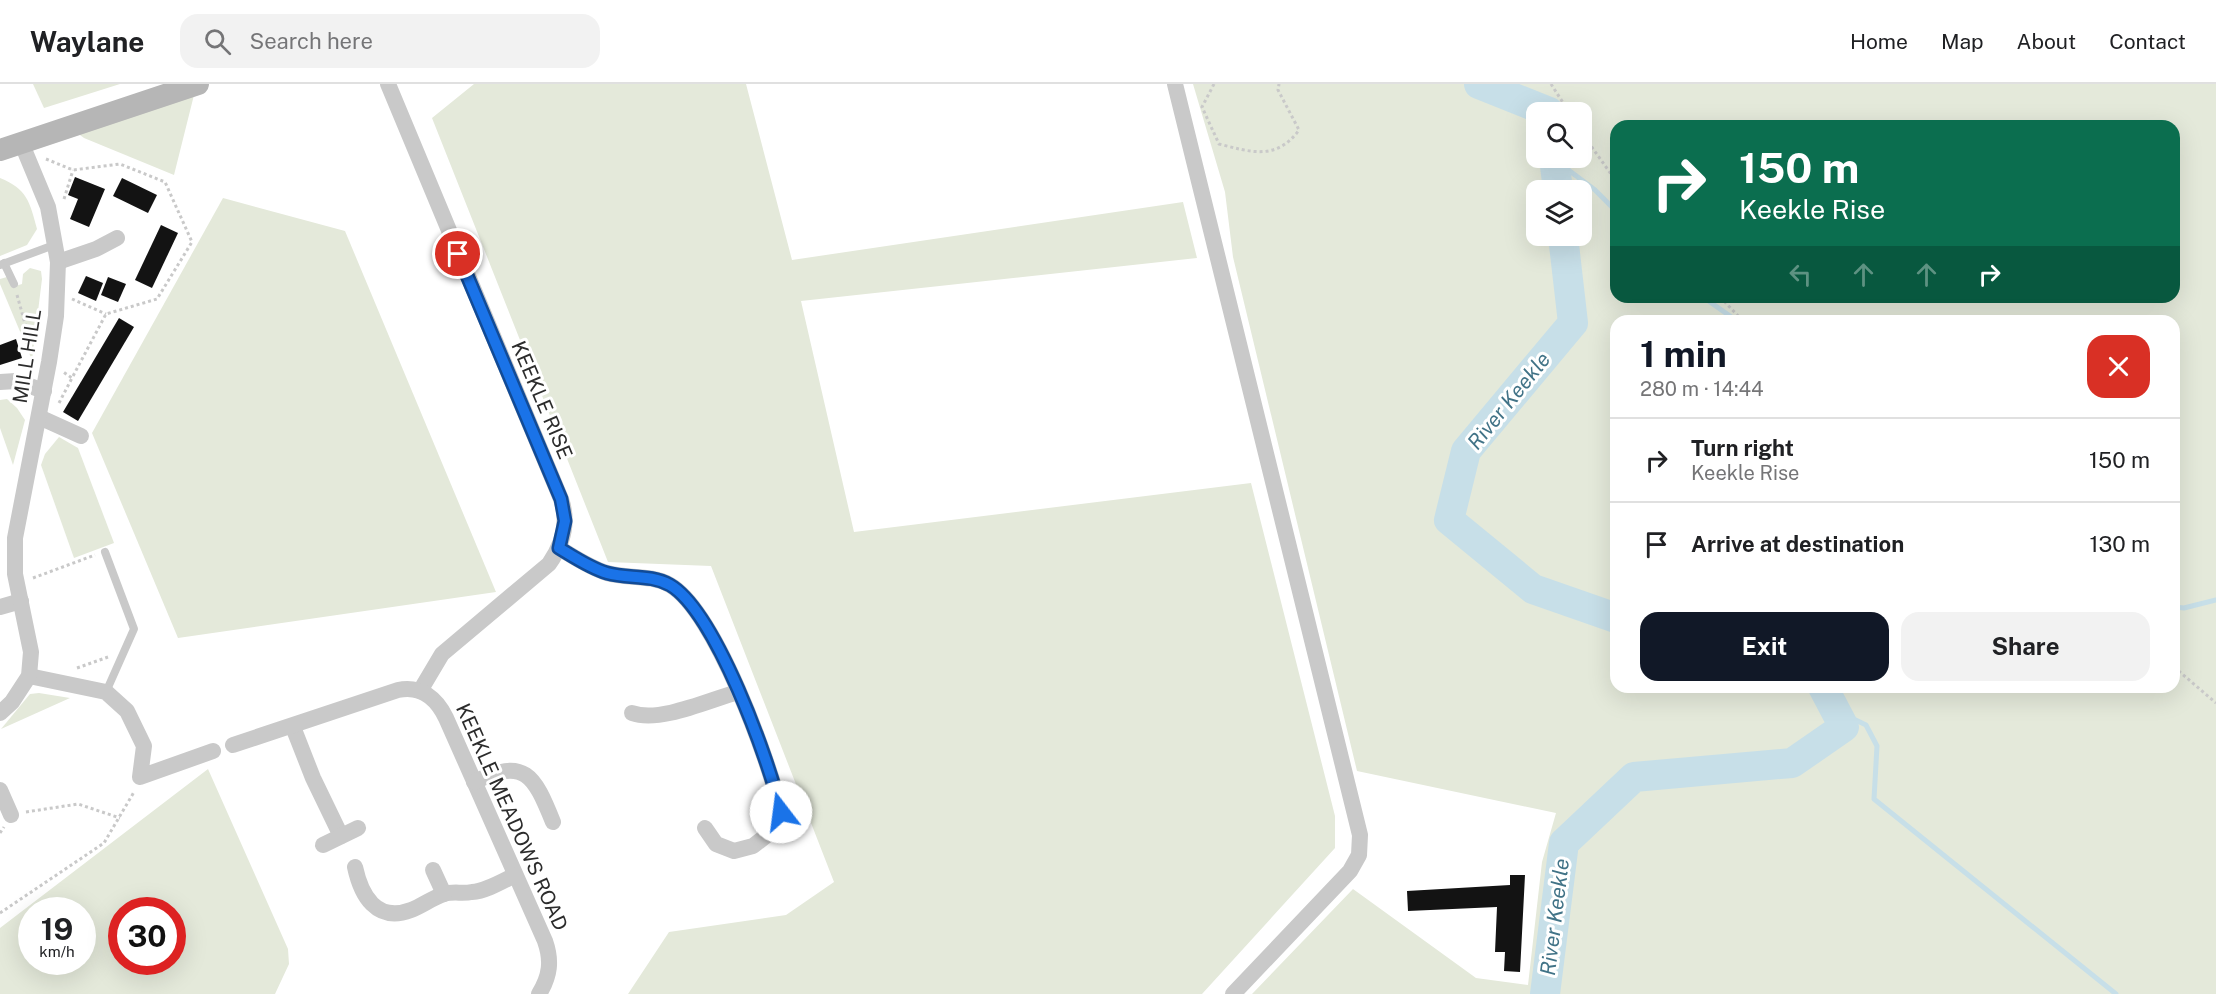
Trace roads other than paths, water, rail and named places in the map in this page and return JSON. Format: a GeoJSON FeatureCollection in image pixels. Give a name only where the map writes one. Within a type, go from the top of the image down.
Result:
{"type":"FeatureCollection","features":[{"type":"Feature","properties":{"kind":"main road"},"geometry":{"type":"LineString","coordinates":[[0,150],[198,84]]}},
{"type":"Feature","properties":{"kind":"street","name":"KEEKLE RISE"},"geometry":{"type":"LineString","coordinates":[[388,84],[561,499],[565,521],[559,548],[542,572],[442,654],[420,691]]}},
{"type":"Feature","properties":{"kind":"street"},"geometry":{"type":"LineString","coordinates":[[1175,84],[1359,835],[1359,855],[1350,871],[1233,994]]}},
{"type":"Feature","properties":{"kind":"street","name":"MILL HILL"},"geometry":{"type":"LineString","coordinates":[[21,142],[48,207],[58,262],[56,316],[44,391],[44,420],[15,538],[17,584],[31,652],[29,676]]}},
{"type":"Feature","properties":{"kind":"street"},"geometry":{"type":"LineString","coordinates":[[58,262],[96,249],[117,238]]}},
{"type":"Feature","properties":{"kind":"street"},"geometry":{"type":"LineString","coordinates":[[0,382],[16,381],[44,391]]}},
{"type":"Feature","properties":{"kind":"street"},"geometry":{"type":"LineString","coordinates":[[44,420],[81,436]]}},
{"type":"Feature","properties":{"kind":"street"},"geometry":{"type":"LineString","coordinates":[[559,548],[586,565],[608,574],[653,578],[670,585],[687,600],[718,644],[767,762],[781,812],[771,832],[753,846],[734,851],[716,844],[705,828]]}},
{"type":"Feature","properties":{"kind":"street"},"geometry":{"type":"LineString","coordinates":[[0,607],[21,601]]}},
{"type":"Feature","properties":{"kind":"street"},"geometry":{"type":"LineString","coordinates":[[0,713],[12,702],[29,676],[106,693],[127,711],[144,746],[140,777],[213,751]]}},
{"type":"Feature","properties":{"kind":"street"},"geometry":{"type":"LineString","coordinates":[[233,745],[293,727],[398,690],[420,691]]}},
{"type":"Feature","properties":{"kind":"street","name":"KEEKLE MEADOWS ROAD"},"geometry":{"type":"LineString","coordinates":[[420,691],[434,699],[442,710],[545,941],[549,957],[549,975],[539,994]]}},
{"type":"Feature","properties":{"kind":"street"},"geometry":{"type":"LineString","coordinates":[[632,713],[643,717],[658,715],[738,692]]}},
{"type":"Feature","properties":{"kind":"street"},"geometry":{"type":"LineString","coordinates":[[293,727],[313,778],[341,836]]}},
{"type":"Feature","properties":{"kind":"street"},"geometry":{"type":"LineString","coordinates":[[474,782],[494,772],[509,769],[523,773],[534,782],[553,822]]}},
{"type":"Feature","properties":{"kind":"street"},"geometry":{"type":"LineString","coordinates":[[0,790],[10,815]]}},
{"type":"Feature","properties":{"kind":"street"},"geometry":{"type":"LineString","coordinates":[[323,845],[358,828]]}},
{"type":"Feature","properties":{"kind":"street"},"geometry":{"type":"LineString","coordinates":[[355,867],[363,895],[374,906],[385,912],[397,914],[444,894],[476,892],[515,875]]}},
{"type":"Feature","properties":{"kind":"street"},"geometry":{"type":"LineString","coordinates":[[433,870],[444,894]]}},
{"type":"Feature","properties":{"kind":"lane"},"geometry":{"type":"LineString","coordinates":[[14,284],[2,264],[54,245]]}},
{"type":"Feature","properties":{"kind":"lane"},"geometry":{"type":"LineString","coordinates":[[105,552],[134,629],[127,650],[106,693]]}},
{"type":"Feature","properties":{"kind":"waterway","name":"River Keekle"},"geometry":{"type":"LineString","coordinates":[[1479,84],[1526,103]]}},
{"type":"Feature","properties":{"kind":"waterway","name":"River Keekle"},"geometry":{"type":"LineString","coordinates":[[1555,168],[1557,180]]}},
{"type":"Feature","properties":{"kind":"waterway"},"geometry":{"type":"LineString","coordinates":[[1566,168],[1595,190],[1610,205]]}},
{"type":"Feature","properties":{"kind":"waterway","name":"River Keekle"},"geometry":{"type":"LineString","coordinates":[[1564,246],[1573,323],[1466,451],[1449,520],[1533,589],[1610,616]]}},
{"type":"Feature","properties":{"kind":"waterway"},"geometry":{"type":"LineString","coordinates":[[1712,303],[1728,315]]}},
{"type":"Feature","properties":{"kind":"waterway"},"geometry":{"type":"LineString","coordinates":[[2180,608],[2216,600]]}},
{"type":"Feature","properties":{"kind":"waterway","name":"River Keekle"},"geometry":{"type":"LineString","coordinates":[[1545,994],[1564,843],[1634,777],[1792,763],[1844,727],[1826,693]]}},
{"type":"Feature","properties":{"kind":"waterway"},"geometry":{"type":"LineString","coordinates":[[1835,710],[1866,725],[1877,746],[1874,799],[2116,994]]}}]}
